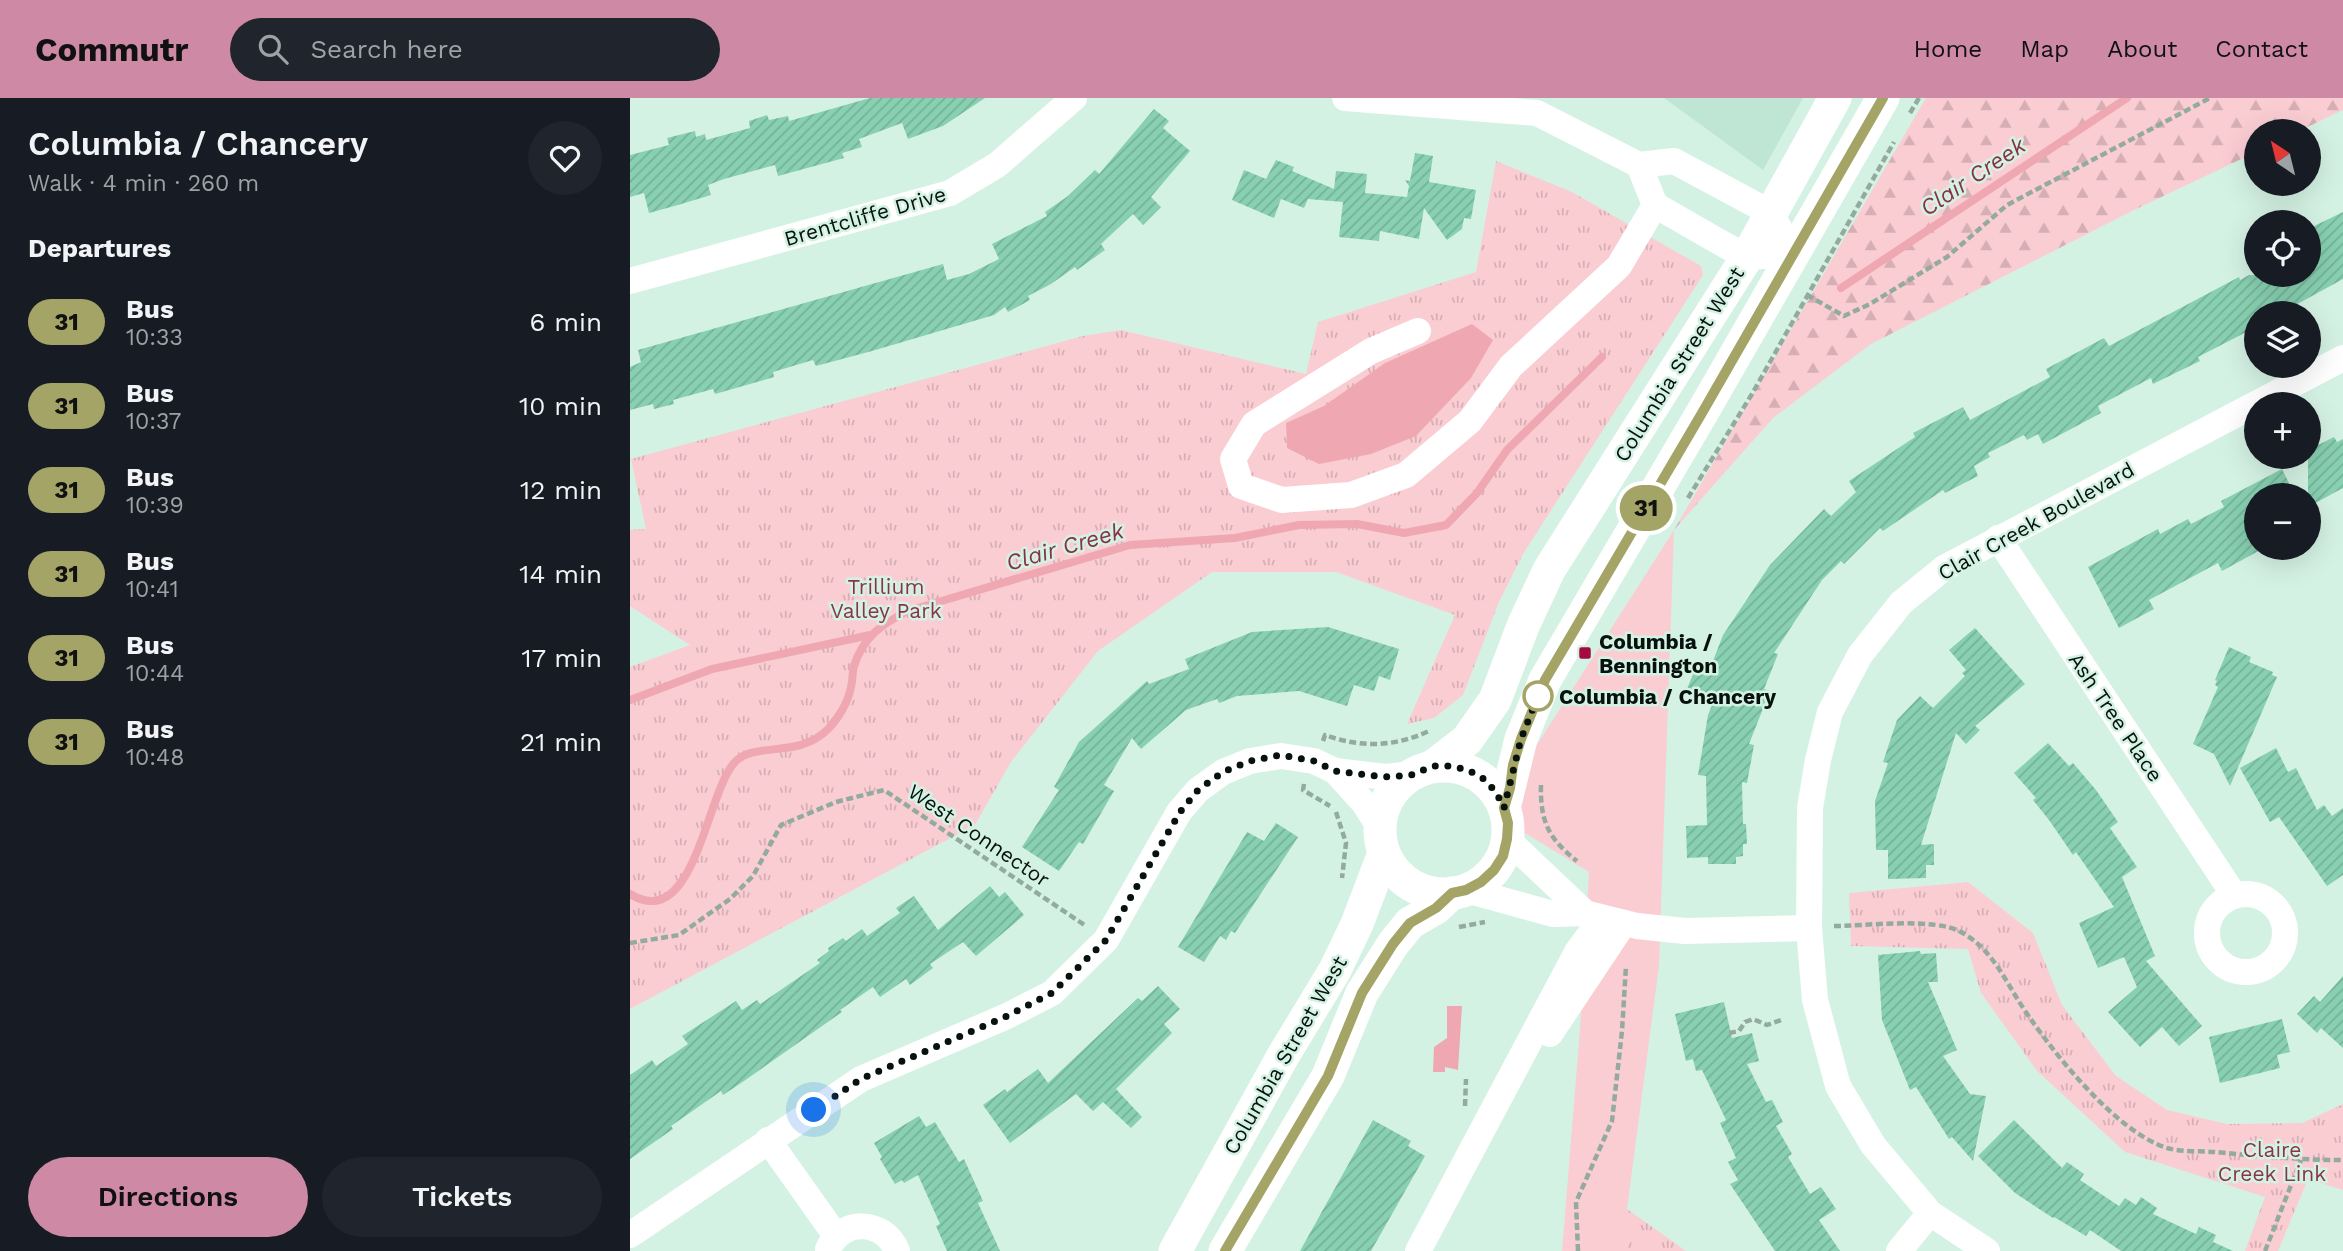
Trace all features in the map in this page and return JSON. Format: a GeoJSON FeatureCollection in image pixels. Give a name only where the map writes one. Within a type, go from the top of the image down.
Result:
{"type":"FeatureCollection","features":[{"type":"Feature","properties":{"kind":"main road","name":"Columbia Street West"},"geometry":{"type":"LineString","coordinates":[[1422,771],[1466,740],[1495,700],[1523,626],[1549,570],[1746,257],[1835,98]]}},
{"type":"Feature","properties":{"kind":"main road","name":"Columbia Street West"},"geometry":{"type":"LineString","coordinates":[[1506,824],[1521,739],[1545,680],[1882,98]]}},
{"type":"Feature","properties":{"kind":"main road"},"geometry":{"type":"LineString","coordinates":[[1460,768],[1484,779],[1496,792],[1506,824],[1503,856],[1494,870],[1481,882],[1459,892],[1430,893],[1411,885],[1395,871],[1382,841],[1389,797],[1422,771],[1460,768]]}},
{"type":"Feature","properties":{"kind":"main road","name":"Columbia Street West"},"geometry":{"type":"LineString","coordinates":[[1175,1251],[1283,1056],[1335,970],[1357,924],[1382,841]]}},
{"type":"Feature","properties":{"kind":"main road","name":"Columbia Street West"},"geometry":{"type":"LineString","coordinates":[[1225,1251],[1328,1076],[1362,993],[1387,954],[1410,923],[1459,892]]}},
{"type":"Feature","properties":{"kind":"street","name":"Brentcliffe Drive"},"geometry":{"type":"LineString","coordinates":[[630,281],[950,194],[998,165],[1074,98]]}},
{"type":"Feature","properties":{"kind":"street"},"geometry":{"type":"LineString","coordinates":[[1345,98],[1536,113],[1639,165],[1674,162],[1771,214],[1794,254],[1746,257],[1655,205],[1639,165]]}},
{"type":"Feature","properties":{"kind":"street"},"geometry":{"type":"LineString","coordinates":[[1418,331],[1371,351],[1254,424],[1233,459],[1241,486],[1282,500],[1351,495],[1406,475],[1470,421],[1511,366],[1619,266],[1655,205]]}},
{"type":"Feature","properties":{"kind":"street","name":"Clair Creek Boulevard"},"geometry":{"type":"LineString","coordinates":[[1987,1251],[1930,1213],[1872,1145],[1838,1086],[1815,1000],[1821,927],[1810,808],[1830,712],[1860,655],[1901,603],[1944,568],[2343,358]]}},
{"type":"Feature","properties":{"kind":"street","name":"Ash Tree Place"},"geometry":{"type":"LineString","coordinates":[[1998,538],[2234,895]]}},
{"type":"Feature","properties":{"kind":"street"},"geometry":{"type":"LineString","coordinates":[[630,1234],[861,1079],[1007,1016],[1052,993],[1106,940],[1180,812],[1198,790],[1223,772],[1250,761],[1281,755],[1314,761],[1335,771],[1385,777],[1422,771]]}},
{"type":"Feature","properties":{"kind":"street"},"geometry":{"type":"LineString","coordinates":[[1335,771],[1364,803],[1382,841]]}},
{"type":"Feature","properties":{"kind":"street"},"geometry":{"type":"LineString","coordinates":[[1506,824],[1612,920]]}},
{"type":"Feature","properties":{"kind":"street"},"geometry":{"type":"LineString","coordinates":[[1459,892],[1553,914],[1685,931],[1821,927]]}},
{"type":"Feature","properties":{"kind":"street"},"geometry":{"type":"LineString","coordinates":[[1418,1251],[1577,952],[1612,920]]}},
{"type":"Feature","properties":{"kind":"street"},"geometry":{"type":"LineString","coordinates":[[768,1140],[832,1243],[855,1226],[868,1226],[889,1237],[897,1251]]}},
{"type":"Feature","properties":{"kind":"street"},"geometry":{"type":"LineString","coordinates":[[1899,1251],[1930,1213]]}},
{"type":"Feature","properties":{"kind":"path"},"geometry":{"type":"LineString","coordinates":[[1807,295],[1844,316],[1870,304],[1947,257],[2007,205],[2210,98]]}},
{"type":"Feature","properties":{"kind":"path"},"geometry":{"type":"LineString","coordinates":[[1325,735],[1346,743],[1380,745],[1413,738],[1432,729]]}},
{"type":"Feature","properties":{"kind":"path"},"geometry":{"type":"LineString","coordinates":[[1541,780],[1545,823],[1557,845],[1577,861]]}},
{"type":"Feature","properties":{"kind":"path","name":"West Connector"},"geometry":{"type":"LineString","coordinates":[[630,943],[679,936],[730,899],[753,876],[781,825],[836,802],[884,790],[1106,940]]}},
{"type":"Feature","properties":{"kind":"path"},"geometry":{"type":"LineString","coordinates":[[1303,790],[1335,808],[1346,843],[1341,883]]}},
{"type":"Feature","properties":{"kind":"path"},"geometry":{"type":"LineString","coordinates":[[1577,1251],[1576,1202],[1612,1121],[1622,1031],[1625,967],[1612,920]]}},
{"type":"Feature","properties":{"kind":"path"},"geometry":{"type":"LineString","coordinates":[[1450,931],[1462,926],[1492,922]]}},
{"type":"Feature","properties":{"kind":"path"},"geometry":{"type":"LineString","coordinates":[[1821,927],[1932,924],[1959,930],[1980,945],[1997,964],[2018,1000],[2069,1070],[2137,1134],[2168,1149],[2301,1160],[2343,1160]]}},
{"type":"Feature","properties":{"kind":"path"},"geometry":{"type":"LineString","coordinates":[[1729,1033],[1740,1031],[1745,1023],[1753,1019],[1767,1025],[1784,1019]]}},
{"type":"Feature","properties":{"kind":"path"},"geometry":{"type":"LineString","coordinates":[[2266,1251],[2301,1160]]}},
{"type":"Feature","properties":{"kind":"shaded area"},"geometry":{"type":"Polygon","coordinates":[[[1664,98],[1803,98],[1763,170],[1664,98]]]}},
{"type":"Feature","properties":{"kind":"shaded area"},"geometry":{"type":"Polygon","coordinates":[[[1472,324],[1493,340],[1471,378],[1416,436],[1371,454],[1319,464],[1287,448],[1286,423],[1324,406],[1385,363],[1472,324]]]}},
{"type":"Feature","properties":{"kind":"shaded area"},"geometry":{"type":"Polygon","coordinates":[[[1447,1006],[1462,1006],[1458,1070],[1445,1067],[1445,1072],[1433,1072],[1434,1047],[1447,1038],[1447,1006]]]}},
{"type":"Feature","properties":{"kind":"green space"},"geometry":{"type":"Polygon","coordinates":[[[1926,98],[2343,98],[2343,110],[2321,120],[2244,119],[2244,158],[2132,211],[1871,344],[1773,418],[1674,530],[1926,98]]]}},
{"type":"Feature","properties":{"kind":"green space","name":"Trillium Valley Park"},"geometry":{"type":"Polygon","coordinates":[[[1496,161],[1572,192],[1701,266],[1703,275],[1523,554],[1499,602],[1463,695],[1434,718],[1407,724],[1455,615],[1336,572],[1212,572],[1098,651],[1011,762],[975,825],[630,1009],[630,667],[690,645],[630,606],[630,530],[646,529],[631,459],[1083,336],[1121,330],[1306,374],[1318,322],[1476,272],[1496,161]]]}},
{"type":"Feature","properties":{"kind":"green space"},"geometry":{"type":"Polygon","coordinates":[[[1674,530],[1659,966],[1627,1209],[1627,1251],[1562,1251],[1580,1029],[1589,872],[1515,827],[1510,787],[1674,530]]]}},
{"type":"Feature","properties":{"kind":"green space","name":"Claire Creek Link"},"geometry":{"type":"Polygon","coordinates":[[[1968,882],[2033,933],[2062,1005],[2116,1076],[2167,1110],[2227,1124],[2302,1123],[2343,1104],[2343,1190],[2308,1179],[2278,1251],[2245,1251],[2265,1197],[2125,1152],[2037,1071],[1981,993],[1968,949],[1851,946],[1849,893],[1968,882]]]}},
{"type":"Feature","properties":{"kind":"green space"},"geometry":{"type":"Polygon","coordinates":[[[1627,1209],[1686,1251],[1627,1251],[1627,1209]]]}},
{"type":"Feature","properties":{"kind":"building"},"geometry":{"type":"Polygon","coordinates":[[[870,98],[985,98],[943,126],[908,139],[902,123],[859,139],[862,147],[842,153],[844,158],[778,176],[775,165],[724,179],[708,185],[711,195],[678,205],[649,213],[644,193],[630,197],[630,155],[669,145],[667,138],[695,131],[696,137],[705,134],[706,140],[750,128],[749,121],[767,115],[769,120],[788,116],[789,121],[870,98]]]}},
{"type":"Feature","properties":{"kind":"building"},"geometry":{"type":"Polygon","coordinates":[[[1154,109],[1169,121],[1163,128],[1190,151],[1151,197],[1161,207],[1143,225],[1133,214],[1101,244],[1105,250],[1077,270],[1075,267],[1028,296],[1030,300],[1008,312],[1005,307],[994,315],[872,351],[816,366],[813,360],[773,372],[774,377],[715,394],[713,389],[673,400],[674,404],[654,409],[653,404],[630,410],[630,367],[641,362],[638,350],[943,264],[947,280],[969,274],[999,259],[992,244],[1047,216],[1045,212],[1068,196],[1095,170],[1099,174],[1154,109]]]}},
{"type":"Feature","properties":{"kind":"building"},"geometry":{"type":"Polygon","coordinates":[[[1415,153],[1433,156],[1429,182],[1476,190],[1471,219],[1464,218],[1462,229],[1447,240],[1424,208],[1419,239],[1380,231],[1379,241],[1339,237],[1343,202],[1308,199],[1304,208],[1281,199],[1274,218],[1232,200],[1244,170],[1266,179],[1276,160],[1294,167],[1292,171],[1334,189],[1336,171],[1367,174],[1365,193],[1407,197],[1409,186],[1405,180],[1410,181],[1415,153]]]}},
{"type":"Feature","properties":{"kind":"building"},"geometry":{"type":"Polygon","coordinates":[[[2343,212],[2343,279],[2303,301],[2244,301],[2244,333],[2198,357],[2200,361],[2153,384],[2151,378],[2098,406],[2101,413],[2043,444],[2038,434],[2027,440],[2024,435],[1988,453],[1990,457],[1974,466],[1978,476],[1945,493],[1943,490],[1883,531],[1880,528],[1844,564],[1841,561],[1822,580],[1774,653],[1778,654],[1764,689],[1770,691],[1749,744],[1754,745],[1747,783],[1742,782],[1743,824],[1746,824],[1747,844],[1743,844],[1743,856],[1736,857],[1736,864],[1708,864],[1708,857],[1687,858],[1686,826],[1707,825],[1706,776],[1698,775],[1708,715],[1714,700],[1687,689],[1695,669],[1708,674],[1723,635],[1770,565],[1824,509],[1831,516],[1856,492],[1849,481],[1915,437],[1913,433],[1963,407],[1970,420],[2050,377],[2046,369],[2104,338],[2109,346],[2239,277],[2240,280],[2244,278],[2244,287],[2321,287],[2321,223],[2343,212]]]}},
{"type":"Feature","properties":{"kind":"building"},"geometry":{"type":"Polygon","coordinates":[[[2334,437],[2337,442],[2343,439],[2343,488],[2321,500],[2321,483],[2308,483],[2308,469],[2321,469],[2321,444],[2334,437]]]}},
{"type":"Feature","properties":{"kind":"building"},"geometry":{"type":"Polygon","coordinates":[[[2282,469],[2289,483],[2255,483],[2282,469]]]}},
{"type":"Feature","properties":{"kind":"building"},"geometry":{"type":"Polygon","coordinates":[[[2244,489],[2244,559],[2222,571],[2218,563],[2149,600],[2154,609],[2119,628],[2088,567],[2158,529],[2160,534],[2188,519],[2191,524],[2224,507],[2221,501],[2244,489]]]}},
{"type":"Feature","properties":{"kind":"building"},"geometry":{"type":"Polygon","coordinates":[[[1328,627],[1399,649],[1390,680],[1379,676],[1374,691],[1354,685],[1347,706],[1299,691],[1237,696],[1219,703],[1217,699],[1186,710],[1141,749],[1132,738],[1104,785],[1114,791],[1083,844],[1079,842],[1059,871],[1022,847],[1059,790],[1054,787],[1079,742],[1147,681],[1149,684],[1189,669],[1185,659],[1252,632],[1328,627]]]}},
{"type":"Feature","properties":{"kind":"building"},"geometry":{"type":"Polygon","coordinates":[[[1975,628],[2025,684],[1975,726],[1980,730],[1966,744],[1956,733],[1921,845],[1934,844],[1934,865],[1926,865],[1926,878],[1888,879],[1888,850],[1876,850],[1875,801],[1888,763],[1883,762],[1897,720],[1920,696],[1933,708],[1965,676],[1962,673],[1966,670],[1949,650],[1975,628]]]}},
{"type":"Feature","properties":{"kind":"building"},"geometry":{"type":"Polygon","coordinates":[[[2229,647],[2251,657],[2249,662],[2273,672],[2272,675],[2277,677],[2230,786],[2214,754],[2193,744],[2218,687],[2215,680],[2229,647]]]}},
{"type":"Feature","properties":{"kind":"building"},"geometry":{"type":"Polygon","coordinates":[[[2048,743],[2069,766],[2073,763],[2118,822],[2110,828],[2137,867],[2122,877],[2155,956],[2146,961],[2202,1026],[2179,1046],[2162,1027],[2140,1047],[2108,1012],[2137,987],[2124,957],[2098,968],[2079,923],[2114,907],[2076,852],[2073,855],[2033,800],[2036,798],[2014,773],[2048,743]]]}},
{"type":"Feature","properties":{"kind":"building"},"geometry":{"type":"Polygon","coordinates":[[[2276,748],[2288,772],[2296,768],[2317,810],[2324,805],[2332,816],[2343,808],[2343,875],[2327,886],[2279,817],[2270,822],[2240,768],[2276,748]]]}},
{"type":"Feature","properties":{"kind":"building"},"geometry":{"type":"Polygon","coordinates":[[[1276,823],[1298,837],[1235,933],[1231,931],[1226,940],[1220,936],[1204,962],[1178,947],[1247,832],[1264,841],[1276,823]]]}},
{"type":"Feature","properties":{"kind":"building"},"geometry":{"type":"Polygon","coordinates":[[[990,886],[999,897],[1005,892],[1024,915],[976,956],[963,942],[930,964],[933,968],[910,985],[906,979],[880,997],[873,987],[744,1081],[723,1095],[721,1091],[671,1126],[673,1129],[630,1159],[630,1075],[652,1060],[656,1066],[688,1044],[682,1036],[736,1001],[742,1010],[757,1000],[760,1004],[820,963],[817,960],[829,951],[828,948],[843,938],[846,941],[862,929],[867,936],[900,913],[896,908],[914,896],[938,930],[990,886]]]}},
{"type":"Feature","properties":{"kind":"building"},"geometry":{"type":"Polygon","coordinates":[[[1920,951],[1921,954],[1936,953],[1938,982],[1928,982],[1957,1050],[1943,1056],[1970,1094],[1986,1096],[1973,1161],[1952,1137],[1949,1139],[1916,1087],[1910,1090],[1882,1020],[1878,955],[1920,951]]]}},
{"type":"Feature","properties":{"kind":"building"},"geometry":{"type":"Polygon","coordinates":[[[2343,976],[2343,1048],[2321,1028],[2317,1033],[2297,1014],[2314,996],[2320,1002],[2343,976]]]}},
{"type":"Feature","properties":{"kind":"building"},"geometry":{"type":"Polygon","coordinates":[[[1158,986],[1180,1009],[1164,1024],[1172,1033],[1116,1089],[1142,1117],[1131,1128],[1103,1102],[1093,1111],[1076,1094],[1010,1143],[983,1105],[1005,1089],[1007,1092],[1038,1069],[1048,1083],[1138,998],[1142,1001],[1158,986]]]}},
{"type":"Feature","properties":{"kind":"building"},"geometry":{"type":"Polygon","coordinates":[[[1724,1002],[1732,1038],[1752,1033],[1759,1061],[1747,1064],[1766,1102],[1772,1100],[1783,1122],[1776,1126],[1792,1154],[1788,1157],[1810,1194],[1821,1187],[1836,1209],[1819,1220],[1840,1251],[1775,1251],[1730,1184],[1738,1180],[1728,1162],[1736,1158],[1720,1123],[1726,1120],[1702,1070],[1696,1071],[1693,1059],[1686,1061],[1675,1014],[1724,1002]]]}},
{"type":"Feature","properties":{"kind":"building"},"geometry":{"type":"Polygon","coordinates":[[[2282,1019],[2290,1052],[2277,1055],[2280,1068],[2220,1083],[2209,1037],[2282,1019]]]}},
{"type":"Feature","properties":{"kind":"building"},"geometry":{"type":"Polygon","coordinates":[[[919,1116],[926,1127],[935,1122],[959,1162],[964,1159],[983,1201],[978,1203],[1000,1251],[947,1251],[936,1226],[940,1224],[918,1175],[904,1183],[902,1180],[895,1184],[880,1159],[882,1157],[874,1143],[919,1116]]]}},
{"type":"Feature","properties":{"kind":"building"},"geometry":{"type":"Polygon","coordinates":[[[1373,1120],[1411,1141],[1408,1146],[1425,1156],[1371,1251],[1300,1251],[1373,1120]]]}},
{"type":"Feature","properties":{"kind":"building"},"geometry":{"type":"Polygon","coordinates":[[[2014,1120],[2062,1168],[2067,1162],[2084,1174],[2080,1180],[2119,1206],[2125,1198],[2136,1205],[2141,1197],[2157,1208],[2153,1214],[2196,1234],[2199,1227],[2216,1235],[2213,1242],[2233,1251],[2121,1251],[2090,1230],[2086,1236],[2053,1218],[2015,1193],[1978,1156],[2014,1120]]]}},
{"type":"Feature","properties":{"kind":"waterway","name":"Clair Creek"},"geometry":{"type":"LineString","coordinates":[[1841,288],[2127,98]]}},
{"type":"Feature","properties":{"kind":"waterway","name":"Clair Creek"},"geometry":{"type":"LineString","coordinates":[[630,894],[652,901],[670,894],[684,878],[696,854],[725,778],[735,762],[754,752],[804,744],[828,729],[848,698],[854,666],[868,639],[882,626],[908,611],[1130,545],[1235,538],[1299,525],[1357,524],[1404,533],[1446,525],[1477,493],[1507,450],[1602,357]]}},
{"type":"Feature","properties":{"kind":"waterway"},"geometry":{"type":"LineString","coordinates":[[630,700],[712,669],[870,635]]}},
{"type":"Feature","properties":{"kind":"bus line","name":"31"},"geometry":{"type":"LineString","coordinates":[[1225,1251],[1328,1076],[1362,993],[1393,944],[1410,923],[1436,908],[1452,893],[1466,890],[1481,882],[1494,870],[1503,856],[1508,823],[1504,808],[1513,765],[1545,680],[1883,98]]}},
{"type":"Feature","properties":{"kind":"place","name":"Columbia / Bennington"},"geometry":{"type":"Point","coordinates":[1585,653]}},
{"type":"Feature","properties":{"kind":"place","name":"Columbia / Chancery"},"geometry":{"type":"Point","coordinates":[1538,696]}},
{"type":"Feature","properties":{"kind":"route"},"geometry":{"type":"LineString","coordinates":[[814,1110],[861,1079],[1007,1016],[1052,993],[1106,940],[1180,812],[1198,790],[1223,772],[1250,761],[1281,755],[1314,761],[1335,771],[1385,777],[1411,775],[1433,766],[1451,766],[1468,770],[1484,779],[1496,792],[1504,808],[1513,765],[1538,696]]}}]}
